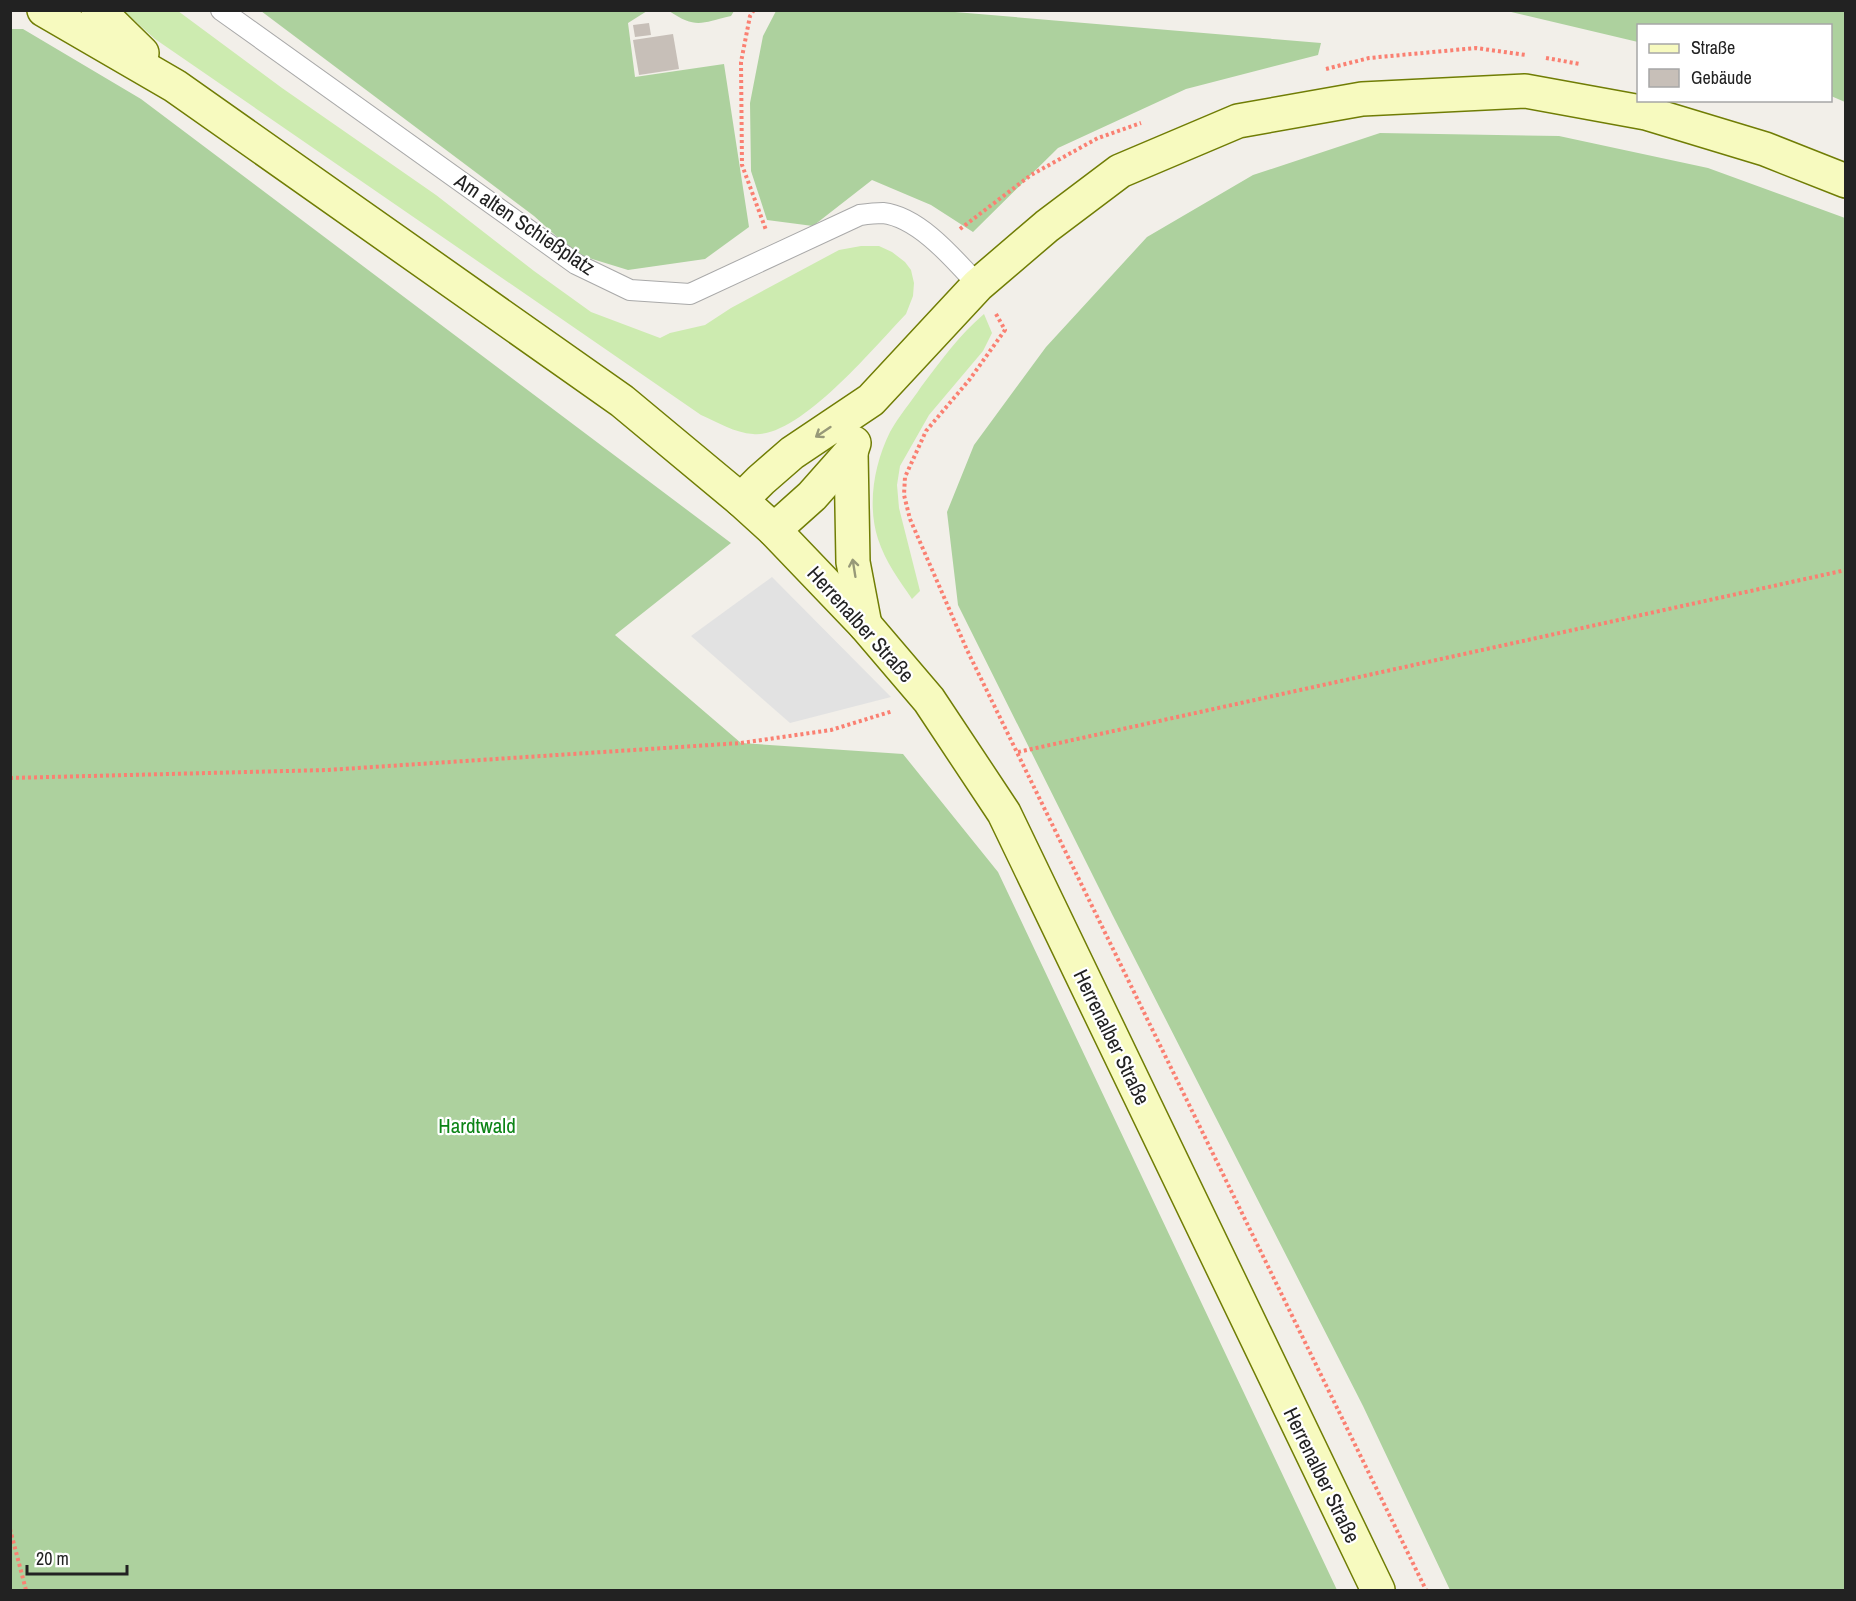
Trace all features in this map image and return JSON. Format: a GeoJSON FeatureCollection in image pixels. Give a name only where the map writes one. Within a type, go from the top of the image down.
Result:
{"type":"FeatureCollection","features":[{"type":"Feature","properties":{"kind":"main road"},"geometry":{"type":"LineString","coordinates":[[44,10],[175,86]]}},
{"type":"Feature","properties":{"kind":"main road"},"geometry":{"type":"LineString","coordinates":[[98,10],[175,86]]}},
{"type":"Feature","properties":{"kind":"main road","name":"Herrenalber Straße"},"geometry":{"type":"LineString","coordinates":[[175,86],[622,401],[774,530],[865,625],[929,700],[1004,813],[1378,1590]]}},
{"type":"Feature","properties":{"kind":"main road"},"geometry":{"type":"LineString","coordinates":[[741,500],[792,453],[871,400],[978,285],[1047,226],[1120,171],[1238,121],[1362,99],[1525,91],[1646,113],[1765,149],[1845,181]]}},
{"type":"Feature","properties":{"kind":"main road"},"geometry":{"type":"LineString","coordinates":[[774,530],[812,496],[851,452],[871,400]]}},
{"type":"Feature","properties":{"kind":"main road"},"geometry":{"type":"LineString","coordinates":[[851,452],[853,562],[865,625]]}},
{"type":"Feature","properties":{"kind":"lane","name":"Am alten Schießplatz"},"geometry":{"type":"LineString","coordinates":[[221,10],[576,264],[630,290],[690,294],[860,215],[884,213],[911,223],[940,244],[978,285]]}},
{"type":"Feature","properties":{"kind":"path"},"geometry":{"type":"LineString","coordinates":[[754,10],[750,16],[741,62],[742,165],[774,253]]}},
{"type":"Feature","properties":{"kind":"path"},"geometry":{"type":"LineString","coordinates":[[978,285],[1005,330],[970,380],[926,431],[905,477],[904,495],[910,519],[967,650],[1426,1590]]}},
{"type":"Feature","properties":{"kind":"path"},"geometry":{"type":"LineString","coordinates":[[1018,752],[1845,570]]}},
{"type":"Feature","properties":{"kind":"path"},"geometry":{"type":"LineString","coordinates":[[10,778],[327,770],[741,743],[831,730],[929,700]]}},
{"type":"Feature","properties":{"kind":"path"},"geometry":{"type":"LineString","coordinates":[[10,1529],[26,1590]]}},
{"type":"Feature","properties":{"kind":"green space"},"geometry":{"type":"Polygon","coordinates":[[[124,11],[178,11],[282,88],[436,195],[591,312],[660,338],[670,333],[705,325],[731,308],[839,250],[861,246],[879,246],[905,262],[911,270],[914,283],[913,296],[906,314],[835,388],[813,407],[792,422],[772,432],[753,434],[733,429],[701,415],[155,39],[124,11]]]}},
{"type":"Feature","properties":{"kind":"green space"},"geometry":{"type":"Polygon","coordinates":[[[261,11],[647,11],[628,23],[635,77],[724,64],[749,227],[705,259],[628,270],[576,254],[534,216],[261,11]]]}},
{"type":"Feature","properties":{"kind":"green space"},"geometry":{"type":"Polygon","coordinates":[[[669,11],[734,11],[731,16],[699,23],[678,17],[669,11]]]}},
{"type":"Feature","properties":{"kind":"green space"},"geometry":{"type":"Polygon","coordinates":[[[776,11],[943,11],[1321,43],[1318,55],[1186,89],[1058,148],[973,232],[931,205],[872,180],[813,226],[767,220],[751,171],[750,103],[763,36],[776,11]]]}},
{"type":"Feature","properties":{"kind":"green space"},"geometry":{"type":"Polygon","coordinates":[[[1507,11],[1845,11],[1845,102],[1832,96],[1832,24],[1637,24],[1637,42],[1507,11]]]}},
{"type":"Feature","properties":{"kind":"green space","name":"Hardtwald"},"geometry":{"type":"Polygon","coordinates":[[[10,29],[23,29],[141,99],[731,543],[615,635],[741,743],[903,754],[998,872],[1337,1590],[11,1590],[10,29]]]}},
{"type":"Feature","properties":{"kind":"green space"},"geometry":{"type":"Polygon","coordinates":[[[1380,133],[1559,136],[1708,168],[1845,218],[1845,1590],[1450,1590],[1363,1406],[1113,916],[958,605],[947,512],[974,445],[1046,347],[1147,237],[1253,175],[1380,133]]]}},
{"type":"Feature","properties":{"kind":"green space"},"geometry":{"type":"Polygon","coordinates":[[[984,314],[992,333],[983,351],[929,415],[900,466],[897,485],[899,508],[920,591],[912,599],[888,563],[878,539],[873,512],[876,471],[884,444],[897,421],[950,349],[984,314]]]}},
{"type":"Feature","properties":{"kind":"shaded area"},"geometry":{"type":"Polygon","coordinates":[[[772,577],[891,697],[790,723],[691,636],[772,577]]]}},
{"type":"Feature","properties":{"kind":"building"},"geometry":{"type":"Polygon","coordinates":[[[649,23],[651,35],[635,37],[633,25],[649,23]]]}},
{"type":"Feature","properties":{"kind":"building"},"geometry":{"type":"Polygon","coordinates":[[[673,34],[679,69],[639,75],[633,40],[673,34]]]}}]}
